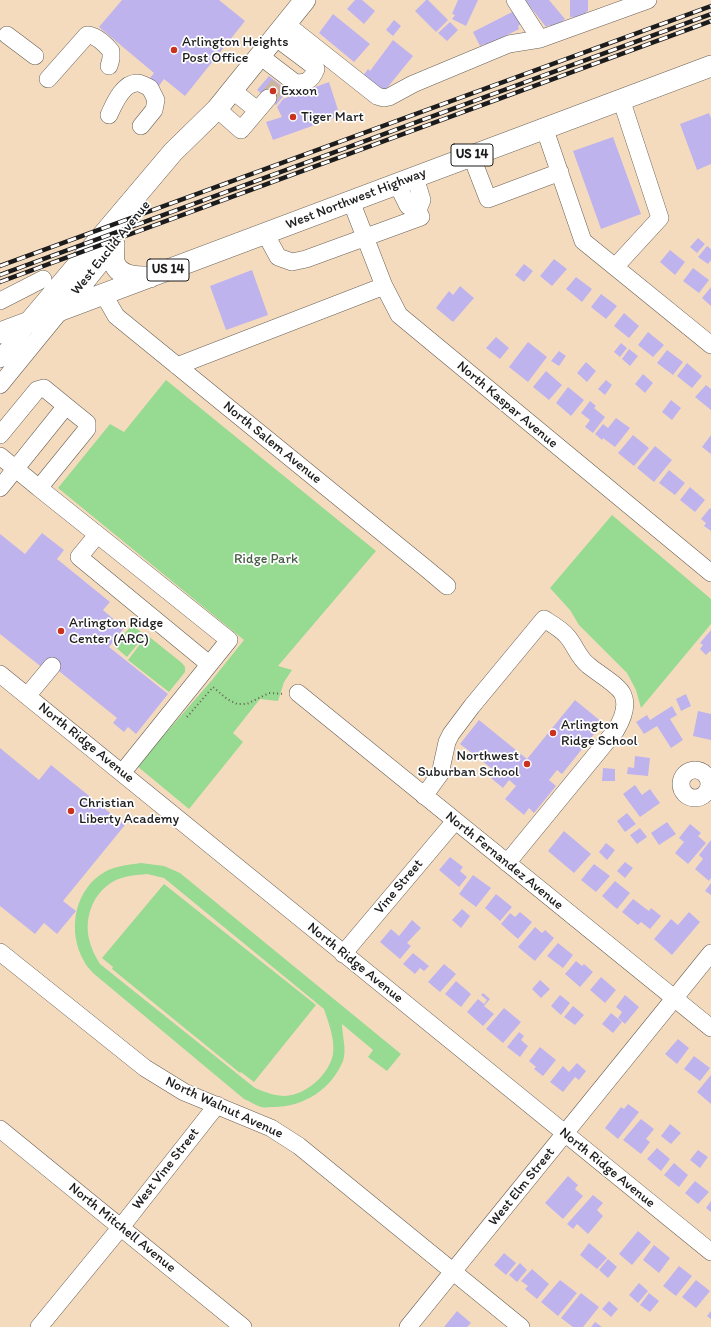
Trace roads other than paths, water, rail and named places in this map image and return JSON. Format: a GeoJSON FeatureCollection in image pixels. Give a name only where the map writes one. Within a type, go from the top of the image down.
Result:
{"type":"FeatureCollection","features":[{"type":"Feature","properties":{"kind":"main road","name":"West Euclid Avenue"},"geometry":{"type":"LineString","coordinates":[[62,309],[190,151],[217,109],[281,30],[298,2]]}},
{"type":"Feature","properties":{"kind":"main road","name":"West Northwest Highway"},"geometry":{"type":"LineString","coordinates":[[0,333],[544,127],[711,66]]}},
{"type":"Feature","properties":{"kind":"main road","name":"West Euclid Avenue"},"geometry":{"type":"LineString","coordinates":[[30,322],[173,152],[217,109]]}},
{"type":"Feature","properties":{"kind":"main road"},"geometry":{"type":"LineString","coordinates":[[114,244],[114,261],[116,268],[123,273],[132,276],[150,277]]}},
{"type":"Feature","properties":{"kind":"street"},"geometry":{"type":"LineString","coordinates":[[515,0],[540,39]]}},
{"type":"Feature","properties":{"kind":"street"},"geometry":{"type":"LineString","coordinates":[[281,30],[378,96],[384,98],[389,97],[413,84],[509,44],[540,39],[648,0]]}},
{"type":"Feature","properties":{"kind":"street"},"geometry":{"type":"LineString","coordinates":[[260,56],[281,77],[300,84],[306,82],[314,74],[316,69],[294,51],[281,30]]}},
{"type":"Feature","properties":{"kind":"street"},"geometry":{"type":"LineString","coordinates":[[7,35],[35,56]]}},
{"type":"Feature","properties":{"kind":"street"},"geometry":{"type":"LineString","coordinates":[[48,79],[87,35],[92,35],[111,51],[112,59],[109,66]]}},
{"type":"Feature","properties":{"kind":"street"},"geometry":{"type":"LineString","coordinates":[[109,115],[116,99],[128,85],[138,83],[150,88],[156,100],[154,110],[141,126]]}},
{"type":"Feature","properties":{"kind":"street"},"geometry":{"type":"LineString","coordinates":[[217,109],[241,130],[262,104],[232,90]]}},
{"type":"Feature","properties":{"kind":"street"},"geometry":{"type":"LineString","coordinates":[[615,267],[660,218],[621,99]]}},
{"type":"Feature","properties":{"kind":"street"},"geometry":{"type":"LineString","coordinates":[[544,127],[583,241],[711,345]]}},
{"type":"Feature","properties":{"kind":"street"},"geometry":{"type":"LineString","coordinates":[[471,155],[488,199],[560,172]]}},
{"type":"Feature","properties":{"kind":"street"},"geometry":{"type":"LineString","coordinates":[[265,233],[278,256],[292,262],[306,259],[421,217],[418,210],[422,200],[406,180]]}},
{"type":"Feature","properties":{"kind":"street","name":"North Kaspar Avenue"},"geometry":{"type":"LineString","coordinates":[[351,201],[384,286],[399,315],[711,573]]}},
{"type":"Feature","properties":{"kind":"street"},"geometry":{"type":"LineString","coordinates":[[0,301],[43,279]]}},
{"type":"Feature","properties":{"kind":"street"},"geometry":{"type":"LineString","coordinates":[[177,366],[384,286]]}},
{"type":"Feature","properties":{"kind":"street","name":"North Salem Avenue"},"geometry":{"type":"LineString","coordinates":[[104,294],[116,316],[447,586]]}},
{"type":"Feature","properties":{"kind":"street","name":"West Euclid Avenue"},"geometry":{"type":"LineString","coordinates":[[0,385],[62,309]]}},
{"type":"Feature","properties":{"kind":"street","name":"West Euclid Avenue"},"geometry":{"type":"LineString","coordinates":[[0,359],[30,322]]}},
{"type":"Feature","properties":{"kind":"street"},"geometry":{"type":"LineString","coordinates":[[0,435],[37,390],[44,388],[87,423],[88,430],[39,488]]}},
{"type":"Feature","properties":{"kind":"street"},"geometry":{"type":"LineString","coordinates":[[0,488],[66,406]]}},
{"type":"Feature","properties":{"kind":"street"},"geometry":{"type":"LineString","coordinates":[[0,456],[229,640],[122,773]]}},
{"type":"Feature","properties":{"kind":"street"},"geometry":{"type":"LineString","coordinates":[[97,535],[79,557],[209,664]]}},
{"type":"Feature","properties":{"kind":"street"},"geometry":{"type":"LineString","coordinates":[[424,796],[440,774],[447,742],[451,734],[472,706],[544,619],[560,629],[567,636],[583,661],[619,689],[625,702],[623,718],[616,730],[507,863]]}},
{"type":"Feature","properties":{"kind":"street"},"geometry":{"type":"LineString","coordinates":[[27,696],[52,666]]}},
{"type":"Feature","properties":{"kind":"street","name":"North Ridge Avenue"},"geometry":{"type":"LineString","coordinates":[[0,674],[711,1252]]}},
{"type":"Feature","properties":{"kind":"street","name":"North Fernandez Avenue"},"geometry":{"type":"LineString","coordinates":[[298,693],[711,1028]]}},
{"type":"Feature","properties":{"kind":"street","name":"Vine Street"},"geometry":{"type":"LineString","coordinates":[[343,954],[455,821]]}},
{"type":"Feature","properties":{"kind":"street","name":"North Walnut Avenue"},"geometry":{"type":"LineString","coordinates":[[0,952],[144,1068],[184,1092],[271,1128],[299,1146],[521,1327]]}},
{"type":"Feature","properties":{"kind":"street","name":"West Elm Street"},"geometry":{"type":"LineString","coordinates":[[408,1327],[711,953]]}},
{"type":"Feature","properties":{"kind":"street","name":"West Vine Street"},"geometry":{"type":"LineString","coordinates":[[39,1327],[121,1227],[217,1105]]}},
{"type":"Feature","properties":{"kind":"street","name":"North Mitchell Avenue"},"geometry":{"type":"LineString","coordinates":[[0,1130],[243,1327]]}},
{"type":"Feature","properties":{"kind":"tunnel"},"geometry":{"type":"LineString","coordinates":[[268,98],[279,84]]}},
{"type":"Feature","properties":{"kind":"railway"},"geometry":{"type":"LineString","coordinates":[[0,266],[711,6]]}},
{"type":"Feature","properties":{"kind":"railway"},"geometry":{"type":"LineString","coordinates":[[0,275],[711,14]]}},
{"type":"Feature","properties":{"kind":"railway"},"geometry":{"type":"LineString","coordinates":[[0,282],[711,21]]}},
{"type":"Feature","properties":{"kind":"place","name":"Arlington Heights Post Office"},"geometry":{"type":"Point","coordinates":[174,50]}},
{"type":"Feature","properties":{"kind":"place","name":"Exxon"},"geometry":{"type":"Point","coordinates":[273,91]}},
{"type":"Feature","properties":{"kind":"place","name":"Tiger Mart"},"geometry":{"type":"Point","coordinates":[293,117]}},
{"type":"Feature","properties":{"kind":"place","name":"Arlington Ridge Center (ARC)"},"geometry":{"type":"Point","coordinates":[61,631]}},
{"type":"Feature","properties":{"kind":"place","name":"Arlington Ridge School"},"geometry":{"type":"Point","coordinates":[553,733]}},
{"type":"Feature","properties":{"kind":"place","name":"Northwest Suburban School"},"geometry":{"type":"Point","coordinates":[527,764]}},
{"type":"Feature","properties":{"kind":"place","name":"Christian Liberty Academy"},"geometry":{"type":"Point","coordinates":[71,811]}},
{"type":"Feature","properties":{"kind":"park label","name":"Ridge Park"},"geometry":{"type":"Point","coordinates":[266,559]}}]}
